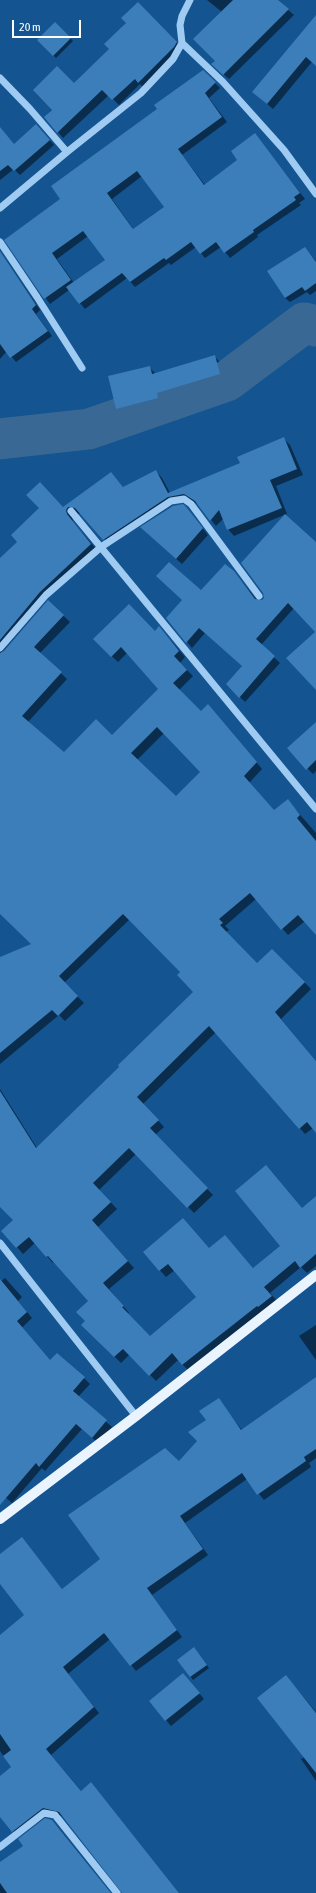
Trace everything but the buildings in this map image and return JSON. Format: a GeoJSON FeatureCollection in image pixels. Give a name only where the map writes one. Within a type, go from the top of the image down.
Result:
{"type":"FeatureCollection","features":[{"type":"Feature","properties":{"kind":"main road"},"geometry":{"type":"LineString","coordinates":[[0,1519],[136,1416],[316,1276]]}},
{"type":"Feature","properties":{"kind":"street"},"geometry":{"type":"LineString","coordinates":[[0,208],[141,93],[173,59],[182,43],[180,25],[182,16],[190,0]]}},
{"type":"Feature","properties":{"kind":"street"},"geometry":{"type":"LineString","coordinates":[[182,43],[223,82],[284,150],[316,194]]}},
{"type":"Feature","properties":{"kind":"street"},"geometry":{"type":"LineString","coordinates":[[0,78],[30,109],[67,152]]}},
{"type":"Feature","properties":{"kind":"street"},"geometry":{"type":"LineString","coordinates":[[0,242],[82,368]]}},
{"type":"Feature","properties":{"kind":"street"},"geometry":{"type":"LineString","coordinates":[[0,648],[46,595],[101,547],[171,501],[184,499],[191,504],[259,596]]}},
{"type":"Feature","properties":{"kind":"street"},"geometry":{"type":"LineString","coordinates":[[72,511],[316,809]]}},
{"type":"Feature","properties":{"kind":"street"},"geometry":{"type":"LineString","coordinates":[[0,1243],[136,1416]]}},
{"type":"Feature","properties":{"kind":"street"},"geometry":{"type":"LineString","coordinates":[[0,1847],[44,1813],[55,1815],[117,1893]]}},
{"type":"Feature","properties":{"kind":"waterway"},"geometry":{"type":"LineString","coordinates":[[0,439],[89,429],[227,381],[304,323],[316,326]]}}]}
